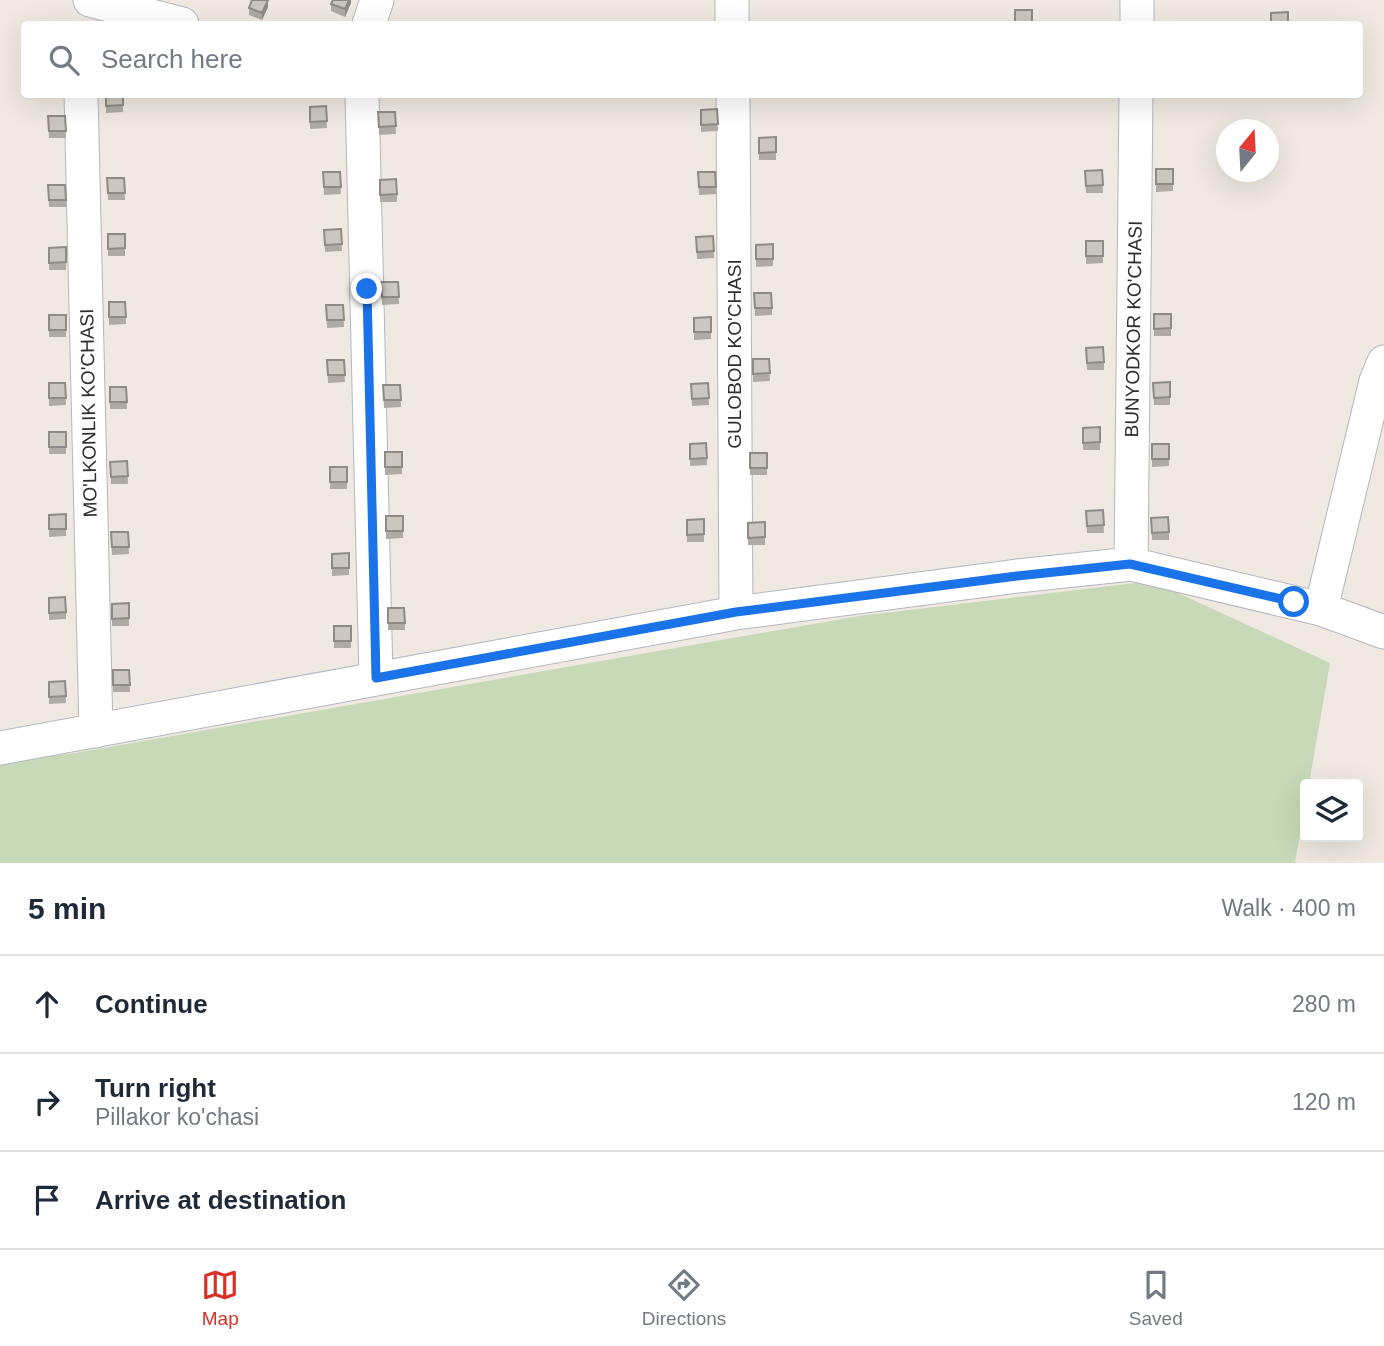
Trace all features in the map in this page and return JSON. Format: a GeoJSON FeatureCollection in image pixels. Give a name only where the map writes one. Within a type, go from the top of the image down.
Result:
{"type":"FeatureCollection","features":[{"type":"Feature","properties":{"kind":"street"},"geometry":{"type":"LineString","coordinates":[[78,0],[79,21]]}},
{"type":"Feature","properties":{"kind":"street"},"geometry":{"type":"LineString","coordinates":[[90,0],[170,21]]}},
{"type":"Feature","properties":{"kind":"street"},"geometry":{"type":"LineString","coordinates":[[370,21],[377,0]]}},
{"type":"Feature","properties":{"kind":"street"},"geometry":{"type":"LineString","coordinates":[[732,0],[732,21]]}},
{"type":"Feature","properties":{"kind":"street"},"geometry":{"type":"LineString","coordinates":[[1137,21],[1138,0]]}},
{"type":"Feature","properties":{"kind":"street","name":"MO'LKONLIK KO'CHASI"},"geometry":{"type":"LineString","coordinates":[[80,98],[96,731]]}},
{"type":"Feature","properties":{"kind":"street"},"geometry":{"type":"LineString","coordinates":[[362,98],[376,678]]}},
{"type":"Feature","properties":{"kind":"street","name":"GULOBOD KO'CHASI"},"geometry":{"type":"LineString","coordinates":[[733,98],[736,612]]}},
{"type":"Feature","properties":{"kind":"street","name":"BUNYODKOR KO'CHASI"},"geometry":{"type":"LineString","coordinates":[[1130,564],[1136,98]]}},
{"type":"Feature","properties":{"kind":"street"},"geometry":{"type":"LineString","coordinates":[[1321,609],[1376,381],[1384,362]]}},
{"type":"Feature","properties":{"kind":"street"},"geometry":{"type":"LineString","coordinates":[[0,748],[736,612],[1130,564],[1321,609],[1384,632]]}},
{"type":"Feature","properties":{"kind":"green space"},"geometry":{"type":"Polygon","coordinates":[[[1152,581],[1330,663],[1310,779],[1300,779],[1300,834],[1295,863],[0,863],[0,763],[75,753],[859,616],[1152,581]]]}},
{"type":"Feature","properties":{"kind":"building"},"geometry":{"type":"Polygon","coordinates":[[[252,0],[268,0],[262,13],[249,8],[252,0]]]}},
{"type":"Feature","properties":{"kind":"building"},"geometry":{"type":"Polygon","coordinates":[[[333,0],[349,0],[345,9],[331,4],[333,0]]]}},
{"type":"Feature","properties":{"kind":"building"},"geometry":{"type":"Polygon","coordinates":[[[1015,10],[1032,10],[1032,21],[1015,21],[1015,10]]]}},
{"type":"Feature","properties":{"kind":"building"},"geometry":{"type":"Polygon","coordinates":[[[1288,12],[1288,21],[1271,21],[1271,13],[1288,12]]]}},
{"type":"Feature","properties":{"kind":"building"},"geometry":{"type":"Polygon","coordinates":[[[106,98],[123,98],[123,105],[106,106],[106,98]]]}},
{"type":"Feature","properties":{"kind":"building"},"geometry":{"type":"Polygon","coordinates":[[[326,106],[327,121],[310,122],[310,107],[326,106]]]}},
{"type":"Feature","properties":{"kind":"building"},"geometry":{"type":"Polygon","coordinates":[[[717,109],[718,124],[701,125],[701,110],[717,109]]]}},
{"type":"Feature","properties":{"kind":"building"},"geometry":{"type":"Polygon","coordinates":[[[378,112],[395,112],[396,126],[379,127],[378,112]]]}},
{"type":"Feature","properties":{"kind":"building"},"geometry":{"type":"Polygon","coordinates":[[[48,116],[65,116],[66,131],[49,131],[48,116]]]}},
{"type":"Feature","properties":{"kind":"building"},"geometry":{"type":"Polygon","coordinates":[[[776,137],[776,152],[759,153],[759,138],[776,137]]]}},
{"type":"Feature","properties":{"kind":"building"},"geometry":{"type":"Polygon","coordinates":[[[1156,169],[1173,169],[1173,184],[1156,184],[1156,169]]]}},
{"type":"Feature","properties":{"kind":"building"},"geometry":{"type":"Polygon","coordinates":[[[1102,170],[1103,185],[1086,186],[1085,171],[1102,170]]]}},
{"type":"Feature","properties":{"kind":"building"},"geometry":{"type":"Polygon","coordinates":[[[323,172],[340,172],[341,187],[324,187],[323,172]]]}},
{"type":"Feature","properties":{"kind":"building"},"geometry":{"type":"Polygon","coordinates":[[[698,172],[715,172],[716,187],[699,187],[698,172]]]}},
{"type":"Feature","properties":{"kind":"building"},"geometry":{"type":"Polygon","coordinates":[[[107,178],[124,178],[125,193],[108,193],[107,178]]]}},
{"type":"Feature","properties":{"kind":"building"},"geometry":{"type":"Polygon","coordinates":[[[396,179],[397,194],[380,195],[380,180],[396,179]]]}},
{"type":"Feature","properties":{"kind":"building"},"geometry":{"type":"Polygon","coordinates":[[[48,185],[65,185],[66,200],[49,200],[48,185]]]}},
{"type":"Feature","properties":{"kind":"building"},"geometry":{"type":"Polygon","coordinates":[[[341,229],[342,244],[325,245],[324,230],[341,229]]]}},
{"type":"Feature","properties":{"kind":"building"},"geometry":{"type":"Polygon","coordinates":[[[108,234],[125,234],[125,248],[108,249],[108,234]]]}},
{"type":"Feature","properties":{"kind":"building"},"geometry":{"type":"Polygon","coordinates":[[[713,236],[714,251],[697,252],[696,237],[713,236]]]}},
{"type":"Feature","properties":{"kind":"building"},"geometry":{"type":"Polygon","coordinates":[[[1086,241],[1103,241],[1103,256],[1086,256],[1086,241]]]}},
{"type":"Feature","properties":{"kind":"building"},"geometry":{"type":"Polygon","coordinates":[[[773,244],[773,259],[756,259],[756,245],[773,244]]]}},
{"type":"Feature","properties":{"kind":"building"},"geometry":{"type":"Polygon","coordinates":[[[66,247],[66,262],[49,263],[49,248],[66,247]]]}},
{"type":"Feature","properties":{"kind":"building"},"geometry":{"type":"Polygon","coordinates":[[[381,282],[398,282],[399,297],[382,297],[381,282]]]}},
{"type":"Feature","properties":{"kind":"building"},"geometry":{"type":"Polygon","coordinates":[[[754,293],[771,293],[772,308],[755,308],[754,293]]]}},
{"type":"Feature","properties":{"kind":"building"},"geometry":{"type":"Polygon","coordinates":[[[109,302],[125,302],[126,317],[109,317],[109,302]]]}},
{"type":"Feature","properties":{"kind":"building"},"geometry":{"type":"Polygon","coordinates":[[[326,305],[343,305],[344,320],[327,320],[326,305]]]}},
{"type":"Feature","properties":{"kind":"building"},"geometry":{"type":"Polygon","coordinates":[[[1154,314],[1171,314],[1171,328],[1154,329],[1154,314]]]}},
{"type":"Feature","properties":{"kind":"building"},"geometry":{"type":"Polygon","coordinates":[[[49,315],[66,315],[66,330],[49,330],[49,315]]]}},
{"type":"Feature","properties":{"kind":"building"},"geometry":{"type":"Polygon","coordinates":[[[711,317],[711,332],[694,332],[694,318],[711,317]]]}},
{"type":"Feature","properties":{"kind":"building"},"geometry":{"type":"Polygon","coordinates":[[[1103,347],[1104,362],[1087,363],[1086,348],[1103,347]]]}},
{"type":"Feature","properties":{"kind":"building"},"geometry":{"type":"Polygon","coordinates":[[[753,359],[769,359],[770,373],[753,374],[753,359]]]}},
{"type":"Feature","properties":{"kind":"building"},"geometry":{"type":"Polygon","coordinates":[[[327,360],[344,360],[345,375],[328,375],[327,360]]]}},
{"type":"Feature","properties":{"kind":"building"},"geometry":{"type":"Polygon","coordinates":[[[1170,382],[1170,397],[1154,398],[1153,383],[1170,382]]]}},
{"type":"Feature","properties":{"kind":"building"},"geometry":{"type":"Polygon","coordinates":[[[49,383],[65,383],[66,398],[49,398],[49,383]]]}},
{"type":"Feature","properties":{"kind":"building"},"geometry":{"type":"Polygon","coordinates":[[[708,383],[709,398],[692,399],[691,384],[708,383]]]}},
{"type":"Feature","properties":{"kind":"building"},"geometry":{"type":"Polygon","coordinates":[[[383,385],[400,385],[401,400],[384,400],[383,385]]]}},
{"type":"Feature","properties":{"kind":"building"},"geometry":{"type":"Polygon","coordinates":[[[110,387],[126,387],[127,402],[110,402],[110,387]]]}},
{"type":"Feature","properties":{"kind":"building"},"geometry":{"type":"Polygon","coordinates":[[[1100,427],[1100,442],[1083,443],[1083,428],[1100,427]]]}},
{"type":"Feature","properties":{"kind":"building"},"geometry":{"type":"Polygon","coordinates":[[[49,432],[66,432],[66,447],[49,447],[49,432]]]}},
{"type":"Feature","properties":{"kind":"building"},"geometry":{"type":"Polygon","coordinates":[[[706,443],[707,458],[690,459],[690,444],[706,443]]]}},
{"type":"Feature","properties":{"kind":"building"},"geometry":{"type":"Polygon","coordinates":[[[1152,444],[1169,444],[1169,459],[1152,459],[1152,444]]]}},
{"type":"Feature","properties":{"kind":"building"},"geometry":{"type":"Polygon","coordinates":[[[385,452],[402,452],[402,467],[385,467],[385,452]]]}},
{"type":"Feature","properties":{"kind":"building"},"geometry":{"type":"Polygon","coordinates":[[[750,453],[767,453],[767,468],[750,468],[750,453]]]}},
{"type":"Feature","properties":{"kind":"building"},"geometry":{"type":"Polygon","coordinates":[[[127,461],[128,476],[111,477],[110,462],[127,461]]]}},
{"type":"Feature","properties":{"kind":"building"},"geometry":{"type":"Polygon","coordinates":[[[330,467],[347,467],[347,482],[330,482],[330,467]]]}},
{"type":"Feature","properties":{"kind":"building"},"geometry":{"type":"Polygon","coordinates":[[[1103,510],[1104,525],[1087,526],[1086,511],[1103,510]]]}},
{"type":"Feature","properties":{"kind":"building"},"geometry":{"type":"Polygon","coordinates":[[[66,514],[66,529],[49,529],[49,515],[66,514]]]}},
{"type":"Feature","properties":{"kind":"building"},"geometry":{"type":"Polygon","coordinates":[[[386,516],[403,516],[403,531],[386,531],[386,516]]]}},
{"type":"Feature","properties":{"kind":"building"},"geometry":{"type":"Polygon","coordinates":[[[1168,517],[1169,532],[1152,533],[1151,518],[1168,517]]]}},
{"type":"Feature","properties":{"kind":"building"},"geometry":{"type":"Polygon","coordinates":[[[704,519],[704,534],[687,535],[687,520],[704,519]]]}},
{"type":"Feature","properties":{"kind":"building"},"geometry":{"type":"Polygon","coordinates":[[[765,522],[765,537],[748,538],[748,523],[765,522]]]}},
{"type":"Feature","properties":{"kind":"building"},"geometry":{"type":"Polygon","coordinates":[[[111,532],[128,532],[129,547],[112,547],[111,532]]]}},
{"type":"Feature","properties":{"kind":"building"},"geometry":{"type":"Polygon","coordinates":[[[349,553],[349,568],[332,568],[332,554],[349,553]]]}},
{"type":"Feature","properties":{"kind":"building"},"geometry":{"type":"Polygon","coordinates":[[[65,597],[66,612],[49,613],[49,598],[65,597]]]}},
{"type":"Feature","properties":{"kind":"building"},"geometry":{"type":"Polygon","coordinates":[[[129,603],[129,618],[112,619],[112,604],[129,603]]]}},
{"type":"Feature","properties":{"kind":"building"},"geometry":{"type":"Polygon","coordinates":[[[388,608],[404,608],[405,623],[388,623],[388,608]]]}},
{"type":"Feature","properties":{"kind":"building"},"geometry":{"type":"Polygon","coordinates":[[[334,626],[351,626],[351,641],[334,641],[334,626]]]}},
{"type":"Feature","properties":{"kind":"building"},"geometry":{"type":"Polygon","coordinates":[[[113,670],[129,670],[130,685],[113,685],[113,670]]]}},
{"type":"Feature","properties":{"kind":"building"},"geometry":{"type":"Polygon","coordinates":[[[65,681],[66,696],[49,697],[49,682],[65,681]]]}},
{"type":"Feature","properties":{"kind":"route"},"geometry":{"type":"LineString","coordinates":[[367,289],[376,678],[736,612],[1130,564],[1294,602]]}}]}
